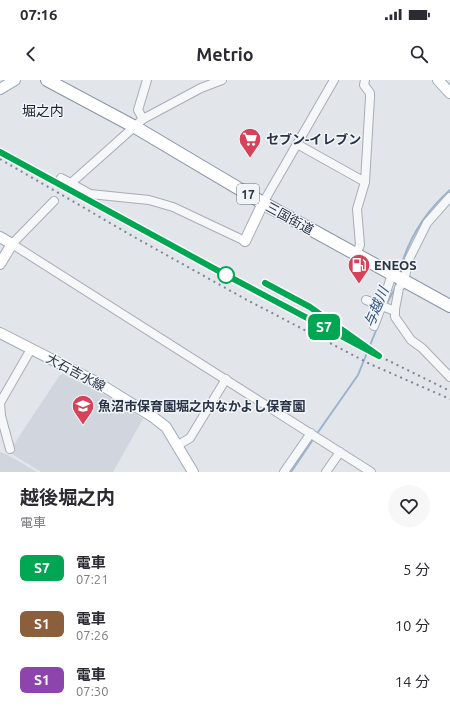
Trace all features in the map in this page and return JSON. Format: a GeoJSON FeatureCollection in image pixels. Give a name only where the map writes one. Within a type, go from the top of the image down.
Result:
{"type":"FeatureCollection","features":[{"type":"Feature","properties":{"kind":"highway","name":"三国街道"},"geometry":{"type":"LineString","coordinates":[[47,80],[139,123],[263,203],[450,306]]}},
{"type":"Feature","properties":{"kind":"main road"},"geometry":{"type":"LineString","coordinates":[[0,89],[15,80]]}},
{"type":"Feature","properties":{"kind":"main road"},"geometry":{"type":"LineString","coordinates":[[438,80],[450,93]]}},
{"type":"Feature","properties":{"kind":"main road"},"geometry":{"type":"LineString","coordinates":[[245,242],[263,203]]}},
{"type":"Feature","properties":{"kind":"main road"},"geometry":{"type":"LineString","coordinates":[[0,237],[12,244],[0,264]]}},
{"type":"Feature","properties":{"kind":"main road","name":"大石吉水線"},"geometry":{"type":"LineString","coordinates":[[0,333],[100,384],[153,417],[166,427],[193,472]]}},
{"type":"Feature","properties":{"kind":"street"},"geometry":{"type":"LineString","coordinates":[[139,123],[138,110],[147,80]]}},
{"type":"Feature","properties":{"kind":"street"},"geometry":{"type":"LineString","coordinates":[[70,184],[139,123],[201,88],[222,80]]}},
{"type":"Feature","properties":{"kind":"street"},"geometry":{"type":"LineString","coordinates":[[356,255],[360,245],[357,209],[365,182],[370,97],[370,93],[364,85],[365,80]]}},
{"type":"Feature","properties":{"kind":"street"},"geometry":{"type":"LineString","coordinates":[[263,203],[298,144],[331,81]]}},
{"type":"Feature","properties":{"kind":"street"},"geometry":{"type":"LineString","coordinates":[[298,144],[365,182]]}},
{"type":"Feature","properties":{"kind":"street"},"geometry":{"type":"LineString","coordinates":[[61,178],[90,194],[149,200],[173,207],[245,242]]}},
{"type":"Feature","properties":{"kind":"street"},"geometry":{"type":"LineString","coordinates":[[374,326],[404,281],[409,259],[427,223],[450,197]]}},
{"type":"Feature","properties":{"kind":"street"},"geometry":{"type":"LineString","coordinates":[[54,201],[12,244],[226,378],[371,472]]}},
{"type":"Feature","properties":{"kind":"street"},"geometry":{"type":"LineString","coordinates":[[387,308],[392,274]]}},
{"type":"Feature","properties":{"kind":"street"},"geometry":{"type":"LineString","coordinates":[[366,300],[387,308],[411,340],[422,348],[450,377]]}},
{"type":"Feature","properties":{"kind":"street"},"geometry":{"type":"LineString","coordinates":[[10,450],[1,416],[0,404],[31,349]]}},
{"type":"Feature","properties":{"kind":"street"},"geometry":{"type":"LineString","coordinates":[[178,445],[190,438],[226,378]]}},
{"type":"Feature","properties":{"kind":"street"},"geometry":{"type":"LineString","coordinates":[[284,472],[311,433]]}},
{"type":"Feature","properties":{"kind":"street"},"geometry":{"type":"LineString","coordinates":[[326,472],[340,452]]}},
{"type":"Feature","properties":{"kind":"shaded area","name":"魚沼市保育園堀之内なかよし保育園"},"geometry":{"type":"Polygon","coordinates":[[[63,374],[115,400],[143,419],[113,472],[41,472],[12,454],[12,448],[22,432],[60,375],[63,374]]]}},
{"type":"Feature","properties":{"kind":"shaded area"},"geometry":{"type":"Polygon","coordinates":[[[0,452],[6,454],[37,472],[0,472],[0,452]]]}},
{"type":"Feature","properties":{"kind":"waterway","name":"与越川"},"geometry":{"type":"LineString","coordinates":[[399,274],[402,262],[418,228],[432,208],[450,190]]}},
{"type":"Feature","properties":{"kind":"waterway","name":"与越川"},"geometry":{"type":"LineString","coordinates":[[386,305],[397,282]]}},
{"type":"Feature","properties":{"kind":"waterway","name":"与越川"},"geometry":{"type":"LineString","coordinates":[[316,435],[358,375],[377,328]]}},
{"type":"Feature","properties":{"kind":"waterway","name":"与越川"},"geometry":{"type":"LineString","coordinates":[[291,472],[314,438]]}},
{"type":"Feature","properties":{"kind":"railway"},"geometry":{"type":"LineString","coordinates":[[0,152],[226,275],[379,356],[450,391]]}},
{"type":"Feature","properties":{"kind":"railway"},"geometry":{"type":"LineString","coordinates":[[0,159],[247,300],[370,364],[450,399]]}},
{"type":"Feature","properties":{"kind":"railway"},"geometry":{"type":"LineString","coordinates":[[265,283],[310,307],[345,332]]}},
{"type":"Feature","properties":{"kind":"train","name":"S7"},"geometry":{"type":"LineString","coordinates":[[0,152],[379,356],[310,307],[265,283]]}},
{"type":"Feature","properties":{"kind":"place","name":"セブン-イレブン"},"geometry":{"type":"Point","coordinates":[250,158]}},
{"type":"Feature","properties":{"kind":"place","name":"ENEOS"},"geometry":{"type":"Point","coordinates":[359,284]}},
{"type":"Feature","properties":{"kind":"place","name":"魚沼市保育園堀之内なかよし保育園"},"geometry":{"type":"Point","coordinates":[83,426]}},
{"type":"Feature","properties":{"kind":"district","name":"堀之内"},"geometry":{"type":"Point","coordinates":[43,111]}}]}
